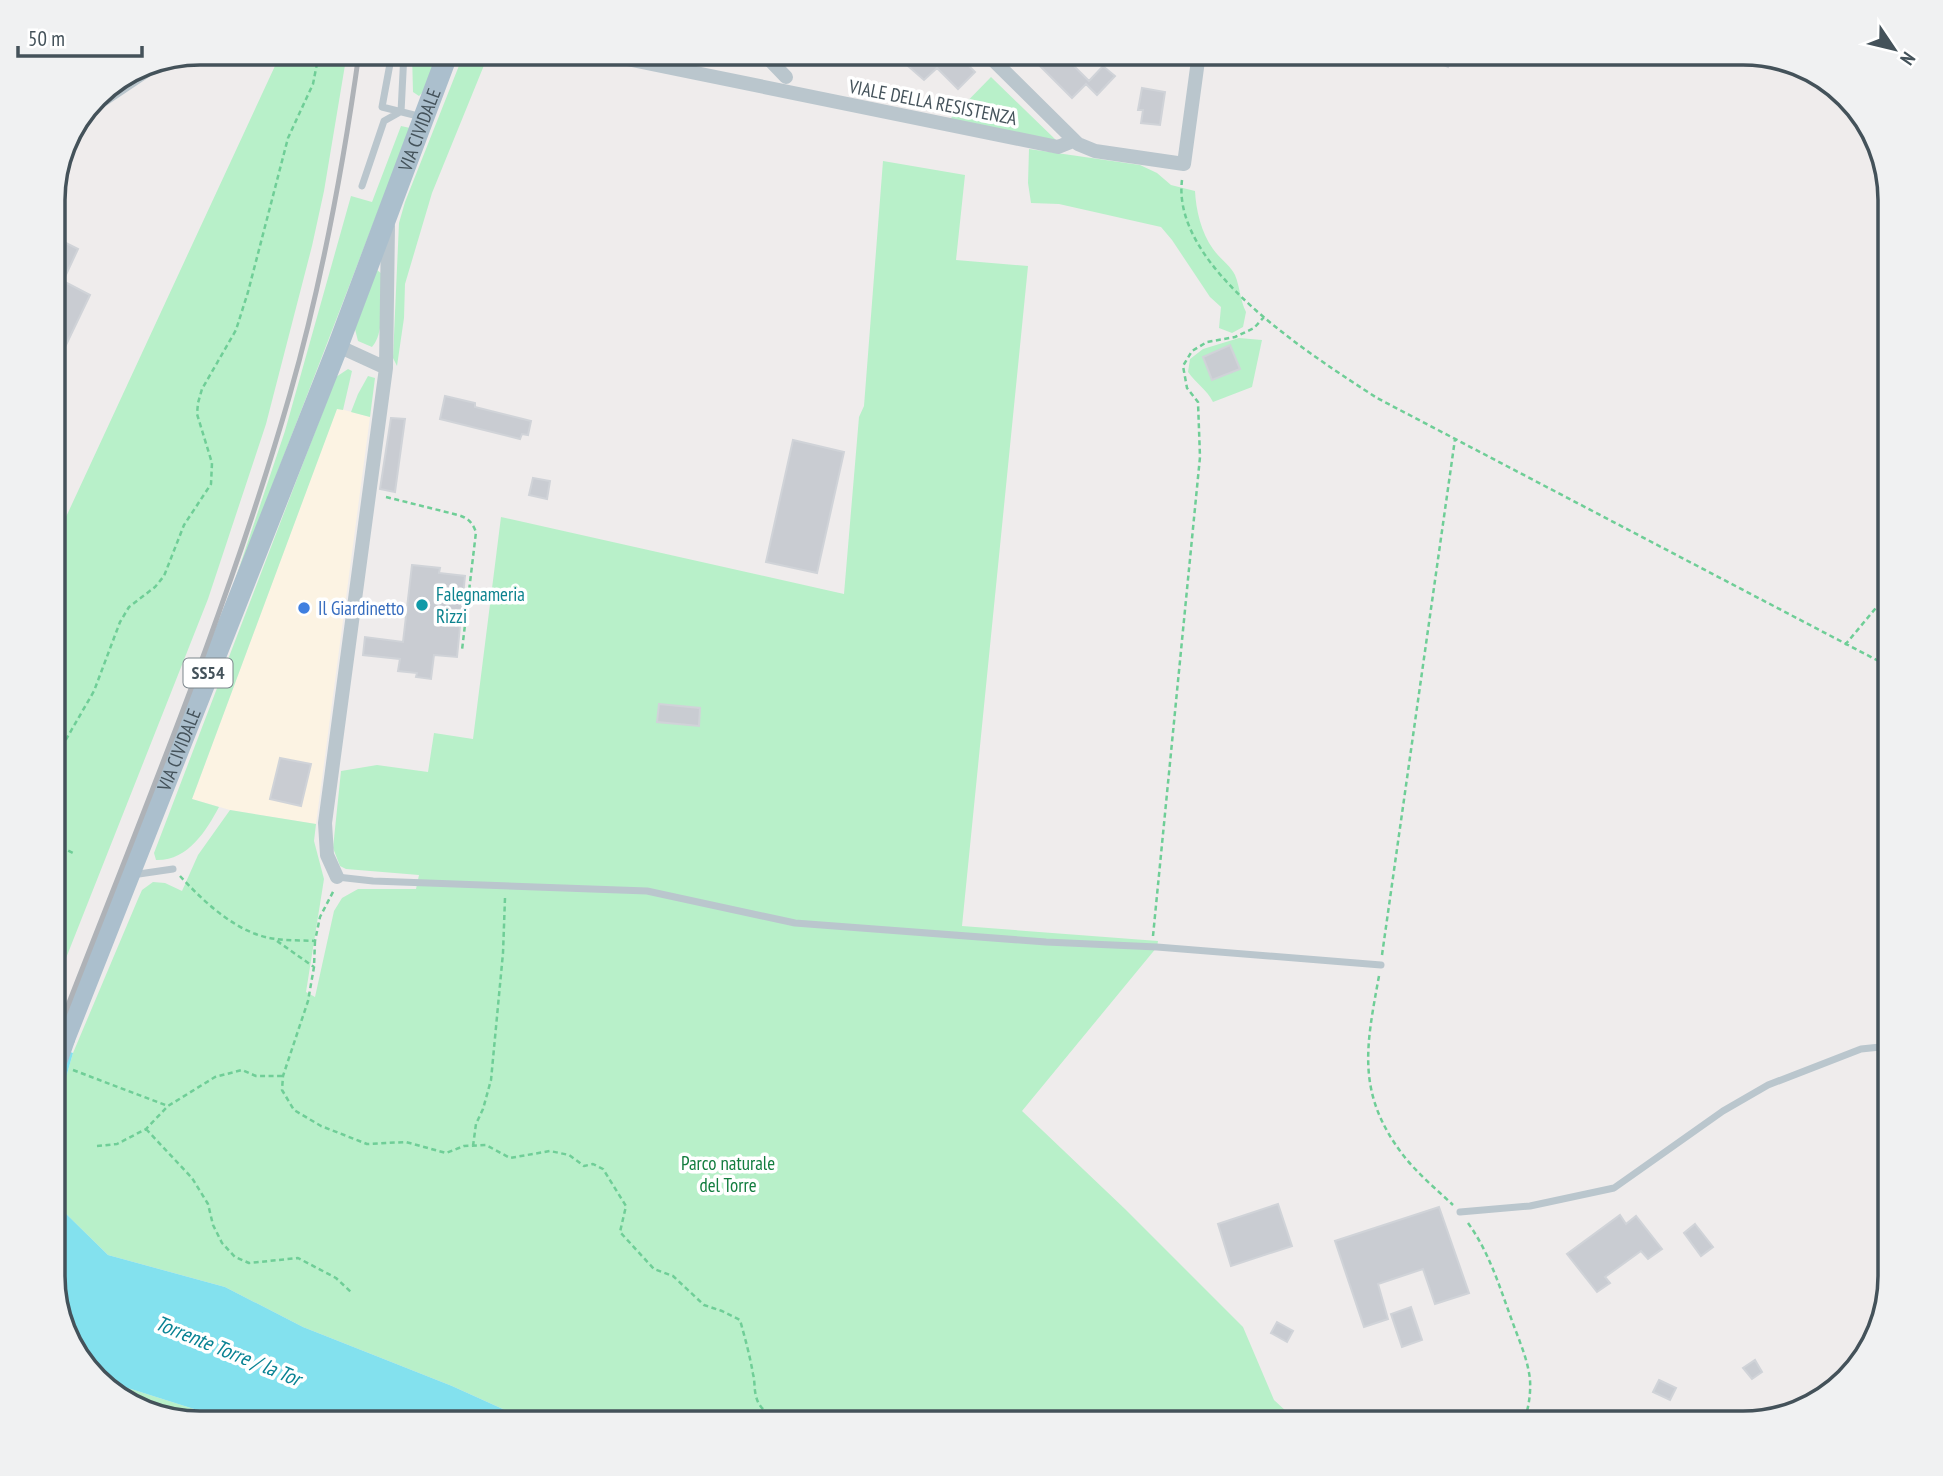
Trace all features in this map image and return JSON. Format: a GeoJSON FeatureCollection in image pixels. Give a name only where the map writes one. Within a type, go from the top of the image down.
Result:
{"type":"FeatureCollection","features":[{"type":"Feature","properties":{"kind":"main road","name":"VIA CIVIDALE"},"geometry":{"type":"LineString","coordinates":[[65,1038],[338,345],[443,65]]}},
{"type":"Feature","properties":{"kind":"street","name":"VIALE DELLA RESISTENZA"},"geometry":{"type":"LineString","coordinates":[[671,65],[1058,147],[1073,141]]}},
{"type":"Feature","properties":{"kind":"street"},"geometry":{"type":"LineString","coordinates":[[775,65],[786,77]]}},
{"type":"Feature","properties":{"kind":"street","name":"VIALE DELLA RESISTENZA"},"geometry":{"type":"LineString","coordinates":[[999,65],[1073,141],[1088,149],[1184,164],[1197,65]]}},
{"type":"Feature","properties":{"kind":"street","name":"VIA CIVIDALE"},"geometry":{"type":"LineString","coordinates":[[337,877],[327,855],[325,823],[369,493],[391,370],[388,207]]}},
{"type":"Feature","properties":{"kind":"street"},"geometry":{"type":"LineString","coordinates":[[338,345],[391,370]]}},
{"type":"Feature","properties":{"kind":"lane"},"geometry":{"type":"LineString","coordinates":[[390,65],[382,107],[423,117]]}},
{"type":"Feature","properties":{"kind":"lane"},"geometry":{"type":"LineString","coordinates":[[401,111],[403,65]]}},
{"type":"Feature","properties":{"kind":"lane"},"geometry":{"type":"LineString","coordinates":[[362,186],[384,121],[401,111]]}},
{"type":"Feature","properties":{"kind":"lane"},"geometry":{"type":"LineString","coordinates":[[129,875],[173,869]]}},
{"type":"Feature","properties":{"kind":"lane"},"geometry":{"type":"LineString","coordinates":[[337,877],[373,881],[647,891],[795,923],[1046,942],[1152,946],[1381,965]]}},
{"type":"Feature","properties":{"kind":"lane"},"geometry":{"type":"LineString","coordinates":[[1460,1212],[1530,1206],[1614,1188],[1723,1111],[1768,1085],[1861,1049],[1878,1047]]}},
{"type":"Feature","properties":{"kind":"path"},"geometry":{"type":"LineString","coordinates":[[65,741],[94,691],[120,622],[130,607],[155,587],[163,576],[184,525],[211,484],[212,463],[197,414],[198,403],[202,389],[236,330],[288,138],[313,84],[317,65]]}},
{"type":"Feature","properties":{"kind":"path"},"geometry":{"type":"LineString","coordinates":[[1181,187],[1184,218],[1197,245],[1228,286],[1328,366],[1367,391],[1455,439],[1878,661]]}},
{"type":"Feature","properties":{"kind":"path"},"geometry":{"type":"LineString","coordinates":[[1152,946],[1200,457],[1198,402],[1187,388],[1183,366],[1192,351],[1208,342],[1236,337],[1254,328],[1265,316]]}},
{"type":"Feature","properties":{"kind":"path"},"geometry":{"type":"LineString","coordinates":[[1455,439],[1367,1062],[1371,1097],[1383,1126],[1405,1157],[1460,1212],[1479,1239],[1492,1266],[1524,1353],[1530,1380],[1527,1411]]}},
{"type":"Feature","properties":{"kind":"path"},"geometry":{"type":"LineString","coordinates":[[369,493],[458,514],[473,524],[476,532],[461,650]]}},
{"type":"Feature","properties":{"kind":"path"},"geometry":{"type":"LineString","coordinates":[[1845,645],[1878,606]]}},
{"type":"Feature","properties":{"kind":"path"},"geometry":{"type":"LineString","coordinates":[[65,849],[73,853]]}},
{"type":"Feature","properties":{"kind":"path"},"geometry":{"type":"LineString","coordinates":[[173,869],[198,895],[233,923],[274,939],[314,967]]}},
{"type":"Feature","properties":{"kind":"path"},"geometry":{"type":"LineString","coordinates":[[337,877],[334,890],[320,917],[308,1001],[283,1076],[282,1090],[294,1110],[321,1126],[368,1144],[406,1142],[446,1153],[486,1145],[510,1158],[551,1151],[569,1155],[584,1166],[593,1164],[603,1169],[626,1206],[620,1232],[626,1241],[654,1269],[673,1276],[704,1305],[740,1320],[754,1378],[756,1399],[767,1411]]}},
{"type":"Feature","properties":{"kind":"path"},"geometry":{"type":"LineString","coordinates":[[473,1146],[476,1124],[483,1109],[494,1059],[506,914],[504,885]]}},
{"type":"Feature","properties":{"kind":"path"},"geometry":{"type":"LineString","coordinates":[[274,939],[315,941]]}},
{"type":"Feature","properties":{"kind":"path"},"geometry":{"type":"LineString","coordinates":[[97,1146],[117,1143],[146,1129],[168,1106],[215,1077],[242,1070],[256,1076],[283,1076]]}},
{"type":"Feature","properties":{"kind":"path"},"geometry":{"type":"LineString","coordinates":[[65,1071],[168,1106]]}},
{"type":"Feature","properties":{"kind":"path"},"geometry":{"type":"LineString","coordinates":[[146,1129],[191,1178],[208,1204],[213,1225],[222,1243],[235,1257],[249,1263],[298,1258],[336,1278],[352,1293]]}},
{"type":"Feature","properties":{"kind":"shaded area","name":"Il Giardinetto"},"geometry":{"type":"Polygon","coordinates":[[[337,408],[370,417],[316,824],[230,810],[192,799],[337,408]]]}},
{"type":"Feature","properties":{"kind":"green space"},"geometry":{"type":"Polygon","coordinates":[[[275,65],[345,65],[312,246],[266,424],[208,599],[65,961],[65,519],[275,65]]]}},
{"type":"Feature","properties":{"kind":"green space"},"geometry":{"type":"Polygon","coordinates":[[[412,65],[434,65],[423,92],[419,96],[413,92],[412,65]]]}},
{"type":"Feature","properties":{"kind":"green space"},"geometry":{"type":"Polygon","coordinates":[[[459,65],[484,65],[432,193],[405,284],[404,318],[397,366],[393,358],[399,223],[459,65]]]}},
{"type":"Feature","properties":{"kind":"green space"},"geometry":{"type":"Polygon","coordinates":[[[991,77],[1057,141],[950,119],[991,77]]]}},
{"type":"Feature","properties":{"kind":"green space"},"geometry":{"type":"Polygon","coordinates":[[[401,126],[410,128],[229,598],[285,431],[351,196],[372,202],[401,126]]]}},
{"type":"Feature","properties":{"kind":"green space"},"geometry":{"type":"Polygon","coordinates":[[[1029,149],[1140,165],[1157,173],[1171,185],[1195,191],[1205,235],[1237,280],[1246,312],[1243,327],[1232,333],[1219,328],[1221,307],[1210,297],[1161,227],[1059,204],[1031,203],[1028,183],[1029,149]]]}},
{"type":"Feature","properties":{"kind":"green space","name":"Parco naturale del Torre"},"geometry":{"type":"Polygon","coordinates":[[[883,161],[965,175],[956,260],[1028,266],[962,926],[1158,941],[1157,947],[1022,1111],[1243,1327],[1274,1400],[1286,1411],[507,1411],[303,1327],[225,1287],[108,1255],[65,1213],[65,1081],[73,1053],[142,890],[153,882],[165,883],[182,891],[198,855],[230,810],[316,824],[314,841],[324,879],[306,992],[315,997],[334,911],[342,898],[358,889],[416,889],[419,875],[346,869],[340,866],[333,848],[341,771],[377,765],[428,772],[434,733],[473,739],[501,517],[844,594],[859,417],[864,406],[883,161]]]}},
{"type":"Feature","properties":{"kind":"green space"},"geometry":{"type":"Polygon","coordinates":[[[377,270],[382,274],[382,312],[379,333],[372,347],[358,341],[355,329],[377,270]]]}},
{"type":"Feature","properties":{"kind":"green space"},"geometry":{"type":"Polygon","coordinates":[[[1239,338],[1262,340],[1252,387],[1213,402],[1188,372],[1190,359],[1203,349],[1239,338]]]}},
{"type":"Feature","properties":{"kind":"green space"},"geometry":{"type":"Polygon","coordinates":[[[348,369],[352,371],[343,410],[337,409],[192,799],[219,807],[202,835],[187,850],[178,856],[156,860],[154,853],[336,377],[348,369]]]}},
{"type":"Feature","properties":{"kind":"green space"},"geometry":{"type":"Polygon","coordinates":[[[368,376],[375,378],[370,417],[351,412],[368,376]]]}},
{"type":"Feature","properties":{"kind":"green space"},"geometry":{"type":"Polygon","coordinates":[[[123,1387],[200,1411],[165,1407],[123,1387]]]}},
{"type":"Feature","properties":{"kind":"water"},"geometry":{"type":"Polygon","coordinates":[[[65,1050],[73,1053],[65,1081],[65,1050]]]}},
{"type":"Feature","properties":{"kind":"water","name":"Torrente Torre / la Tor"},"geometry":{"type":"Polygon","coordinates":[[[65,1213],[108,1255],[225,1287],[303,1327],[507,1411],[200,1411],[117,1383],[98,1365],[87,1351],[72,1320],[65,1285],[65,1213]]]}},
{"type":"Feature","properties":{"kind":"building"},"geometry":{"type":"Polygon","coordinates":[[[907,65],[968,65],[975,72],[958,89],[937,68],[924,80],[907,65]]]}},
{"type":"Feature","properties":{"kind":"building"},"geometry":{"type":"Polygon","coordinates":[[[1039,65],[1073,65],[1089,81],[1103,66],[1115,76],[1097,95],[1086,84],[1072,98],[1039,65]]]}},
{"type":"Feature","properties":{"kind":"building"},"geometry":{"type":"Polygon","coordinates":[[[1142,88],[1165,92],[1160,125],[1141,123],[1143,110],[1138,110],[1142,88]]]}},
{"type":"Feature","properties":{"kind":"building"},"geometry":{"type":"Polygon","coordinates":[[[65,242],[78,249],[65,277],[65,242]]]}},
{"type":"Feature","properties":{"kind":"building"},"geometry":{"type":"Polygon","coordinates":[[[65,282],[90,295],[65,347],[65,282]]]}},
{"type":"Feature","properties":{"kind":"building"},"geometry":{"type":"Polygon","coordinates":[[[1230,345],[1240,369],[1212,380],[1203,357],[1230,345]]]}},
{"type":"Feature","properties":{"kind":"building"},"geometry":{"type":"Polygon","coordinates":[[[445,396],[475,403],[475,407],[531,421],[528,435],[522,434],[520,439],[440,419],[445,396]]]}},
{"type":"Feature","properties":{"kind":"building"},"geometry":{"type":"Polygon","coordinates":[[[391,418],[405,419],[395,492],[380,489],[391,418]]]}},
{"type":"Feature","properties":{"kind":"building"},"geometry":{"type":"Polygon","coordinates":[[[793,440],[844,452],[817,573],[766,562],[793,440]]]}},
{"type":"Feature","properties":{"kind":"building"},"geometry":{"type":"Polygon","coordinates":[[[533,478],[550,481],[547,499],[529,495],[533,478]]]}},
{"type":"Feature","properties":{"kind":"building"},"geometry":{"type":"Polygon","coordinates":[[[412,565],[440,568],[439,573],[465,576],[457,657],[434,655],[431,679],[416,677],[417,673],[398,671],[400,659],[363,655],[365,637],[403,642],[412,565]]]}},
{"type":"Feature","properties":{"kind":"building"},"geometry":{"type":"Polygon","coordinates":[[[659,704],[700,708],[699,726],[657,722],[659,704]]]}},
{"type":"Feature","properties":{"kind":"building"},"geometry":{"type":"Polygon","coordinates":[[[280,758],[311,764],[301,806],[270,799],[280,758]]]}},
{"type":"Feature","properties":{"kind":"building"},"geometry":{"type":"Polygon","coordinates":[[[1278,1204],[1292,1246],[1231,1266],[1218,1224],[1278,1204]]]}},
{"type":"Feature","properties":{"kind":"building"},"geometry":{"type":"Polygon","coordinates":[[[1439,1207],[1469,1293],[1435,1304],[1423,1269],[1378,1284],[1388,1319],[1364,1327],[1335,1241],[1439,1207]]]}},
{"type":"Feature","properties":{"kind":"building"},"geometry":{"type":"Polygon","coordinates":[[[1620,1215],[1626,1224],[1636,1216],[1662,1249],[1648,1259],[1641,1251],[1605,1277],[1610,1283],[1597,1292],[1567,1254],[1620,1215]]]}},
{"type":"Feature","properties":{"kind":"building"},"geometry":{"type":"Polygon","coordinates":[[[1695,1224],[1713,1247],[1701,1256],[1684,1233],[1695,1224]]]}},
{"type":"Feature","properties":{"kind":"building"},"geometry":{"type":"Polygon","coordinates":[[[1411,1307],[1422,1340],[1402,1347],[1391,1314],[1411,1307]]]}},
{"type":"Feature","properties":{"kind":"building"},"geometry":{"type":"Polygon","coordinates":[[[1277,1322],[1293,1331],[1287,1342],[1271,1333],[1277,1322]]]}},
{"type":"Feature","properties":{"kind":"building"},"geometry":{"type":"Polygon","coordinates":[[[1755,1360],[1762,1372],[1752,1379],[1743,1368],[1755,1360]]]}},
{"type":"Feature","properties":{"kind":"building"},"geometry":{"type":"Polygon","coordinates":[[[1659,1380],[1676,1388],[1670,1400],[1653,1392],[1659,1380]]]}},
{"type":"Feature","properties":{"kind":"railway"},"geometry":{"type":"LineString","coordinates":[[65,1013],[179,722],[265,476],[290,394],[322,267],[339,182],[357,65]]}},
{"type":"Feature","properties":{"kind":"place","name":"Falegnameria Rizzi"},"geometry":{"type":"Point","coordinates":[422,605]}},
{"type":"Feature","properties":{"kind":"place","name":"Il Giardinetto"},"geometry":{"type":"Point","coordinates":[304,608]}}]}
